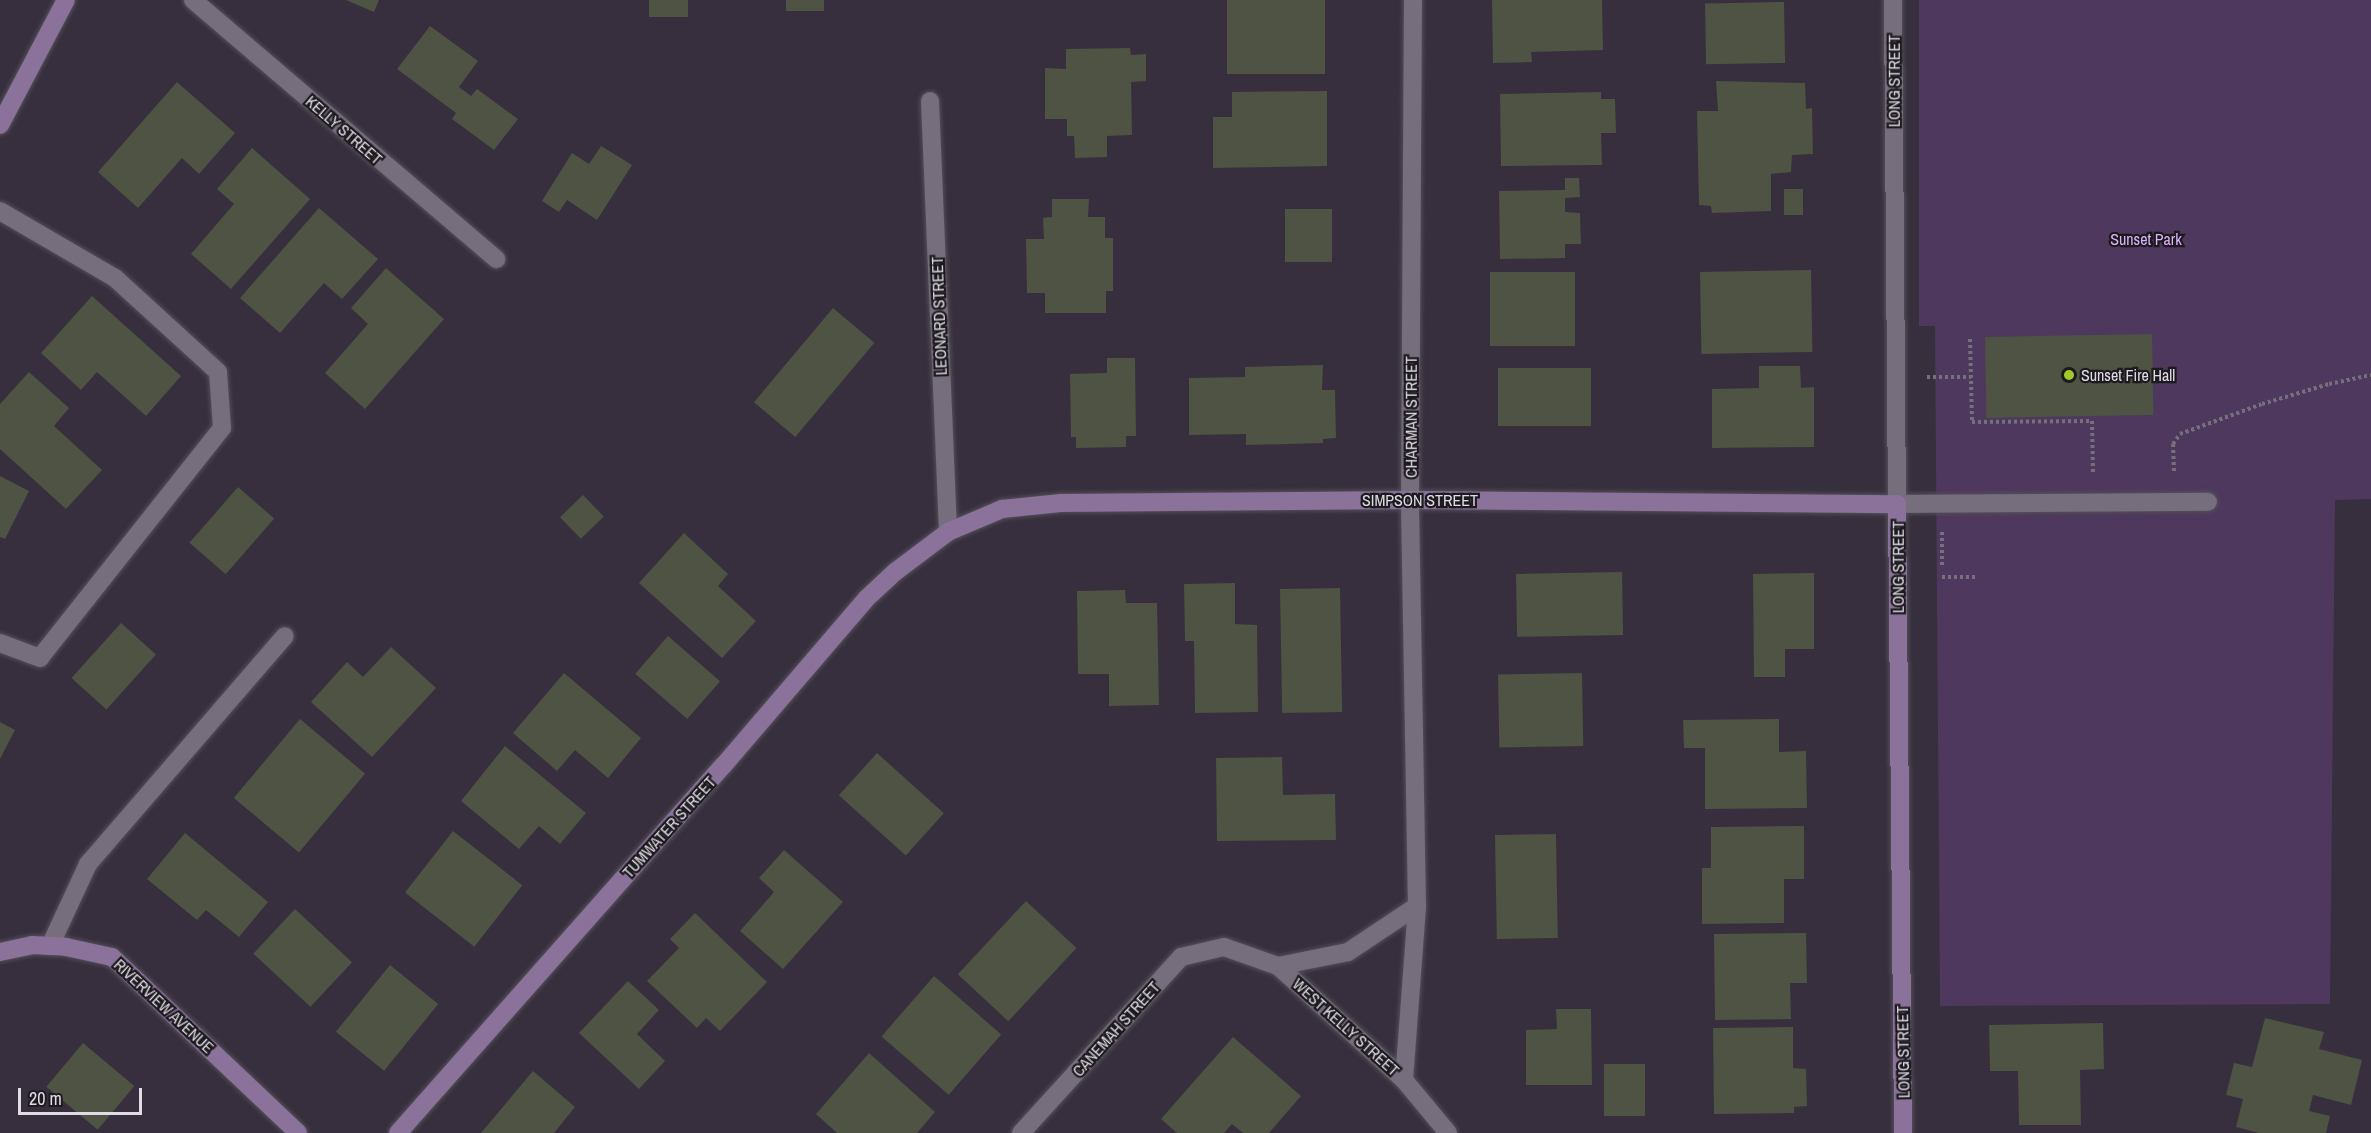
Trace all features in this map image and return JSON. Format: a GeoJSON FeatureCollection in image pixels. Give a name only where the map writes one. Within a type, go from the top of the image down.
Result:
{"type":"FeatureCollection","features":[{"type":"Feature","properties":{"kind":"street"},"geometry":{"type":"LineString","coordinates":[[0,125],[66,0]]}},
{"type":"Feature","properties":{"kind":"street","name":"KELLY STREET"},"geometry":{"type":"LineString","coordinates":[[193,0],[496,259]]}},
{"type":"Feature","properties":{"kind":"street","name":"CHARMAN STREET"},"geometry":{"type":"LineString","coordinates":[[1404,1080],[1417,906],[1410,500],[1413,0]]}},
{"type":"Feature","properties":{"kind":"street","name":"LONG STREET"},"geometry":{"type":"LineString","coordinates":[[1893,0],[1903,1133]]}},
{"type":"Feature","properties":{"kind":"street","name":"LEONARD STREET"},"geometry":{"type":"LineString","coordinates":[[930,101],[948,532]]}},
{"type":"Feature","properties":{"kind":"street"},"geometry":{"type":"LineString","coordinates":[[0,211],[115,278],[218,372],[222,428],[40,658],[0,643]]}},
{"type":"Feature","properties":{"kind":"street","name":"SIMPSON STREET"},"geometry":{"type":"LineString","coordinates":[[948,532],[1002,509],[1061,503],[1410,500],[1897,504]]}},
{"type":"Feature","properties":{"kind":"street"},"geometry":{"type":"LineString","coordinates":[[1897,504],[2208,502]]}},
{"type":"Feature","properties":{"kind":"street","name":"TUMWATER STREET"},"geometry":{"type":"LineString","coordinates":[[398,1133],[715,775],[867,598],[895,572],[948,532]]}},
{"type":"Feature","properties":{"kind":"street"},"geometry":{"type":"LineString","coordinates":[[50,946],[88,864],[285,636]]}},
{"type":"Feature","properties":{"kind":"street"},"geometry":{"type":"LineString","coordinates":[[1278,966],[1348,952],[1417,906]]}},
{"type":"Feature","properties":{"kind":"street","name":"RIVERVIEW AVENUE"},"geometry":{"type":"LineString","coordinates":[[0,952],[32,945],[66,947],[112,957],[298,1133]]}},
{"type":"Feature","properties":{"kind":"street","name":"WEST KELLY STREET"},"geometry":{"type":"LineString","coordinates":[[1224,947],[1278,966],[1404,1080],[1449,1133]]}},
{"type":"Feature","properties":{"kind":"street","name":"CANEMAH STREET"},"geometry":{"type":"LineString","coordinates":[[1021,1133],[1181,957],[1224,947]]}},
{"type":"Feature","properties":{"kind":"path"},"geometry":{"type":"LineString","coordinates":[[1971,339],[1972,422],[2092,421],[2093,503]]}},
{"type":"Feature","properties":{"kind":"path"},"geometry":{"type":"LineString","coordinates":[[2174,460],[2174,444],[2180,434],[2262,404],[2329,384],[2371,375]]}},
{"type":"Feature","properties":{"kind":"path"},"geometry":{"type":"LineString","coordinates":[[1932,377],[1971,377]]}},
{"type":"Feature","properties":{"kind":"path"},"geometry":{"type":"LineString","coordinates":[[1942,577],[1975,577]]}},
{"type":"Feature","properties":{"kind":"green space","name":"Sunset Park"},"geometry":{"type":"Polygon","coordinates":[[[1919,0],[2371,0],[2371,499],[2335,500],[2330,1004],[1940,1006],[1935,326],[1919,326],[1919,0]]]}},
{"type":"Feature","properties":{"kind":"building"},"geometry":{"type":"Polygon","coordinates":[[[346,0],[379,0],[374,12],[346,0]]]}},
{"type":"Feature","properties":{"kind":"building"},"geometry":{"type":"Polygon","coordinates":[[[649,0],[688,0],[688,17],[649,17],[649,0]]]}},
{"type":"Feature","properties":{"kind":"building"},"geometry":{"type":"Polygon","coordinates":[[[786,0],[824,0],[824,11],[786,11],[786,0]]]}},
{"type":"Feature","properties":{"kind":"building"},"geometry":{"type":"Polygon","coordinates":[[[1227,0],[1325,0],[1325,74],[1227,74],[1227,0]]]}},
{"type":"Feature","properties":{"kind":"building"},"geometry":{"type":"Polygon","coordinates":[[[1492,0],[1602,0],[1603,50],[1531,52],[1532,62],[1493,63],[1492,0]]]}},
{"type":"Feature","properties":{"kind":"building"},"geometry":{"type":"Polygon","coordinates":[[[1784,2],[1785,63],[1706,64],[1705,3],[1784,2]]]}},
{"type":"Feature","properties":{"kind":"building"},"geometry":{"type":"Polygon","coordinates":[[[430,26],[478,61],[459,87],[471,96],[477,89],[518,119],[494,150],[452,119],[456,113],[397,69],[430,26]]]}},
{"type":"Feature","properties":{"kind":"building"},"geometry":{"type":"Polygon","coordinates":[[[1130,48],[1131,55],[1146,54],[1146,81],[1131,82],[1132,135],[1107,136],[1107,157],[1075,158],[1074,136],[1067,136],[1067,119],[1045,119],[1045,68],[1066,69],[1066,49],[1130,48]]]}},
{"type":"Feature","properties":{"kind":"building"},"geometry":{"type":"Polygon","coordinates":[[[1716,81],[1805,83],[1806,109],[1812,108],[1813,154],[1792,155],[1791,172],[1771,174],[1771,211],[1712,213],[1711,206],[1699,205],[1697,111],[1718,111],[1716,81]]]}},
{"type":"Feature","properties":{"kind":"building"},"geometry":{"type":"Polygon","coordinates":[[[177,82],[235,133],[199,174],[182,158],[138,208],[98,172],[177,82]]]}},
{"type":"Feature","properties":{"kind":"building"},"geometry":{"type":"Polygon","coordinates":[[[1327,91],[1327,166],[1213,168],[1213,117],[1232,117],[1232,92],[1327,91]]]}},
{"type":"Feature","properties":{"kind":"building"},"geometry":{"type":"Polygon","coordinates":[[[1601,92],[1601,99],[1615,99],[1616,133],[1601,133],[1602,165],[1501,166],[1500,94],[1601,92]]]}},
{"type":"Feature","properties":{"kind":"building"},"geometry":{"type":"Polygon","coordinates":[[[601,146],[632,165],[597,220],[567,200],[559,212],[542,201],[572,153],[589,164],[601,146]]]}},
{"type":"Feature","properties":{"kind":"building"},"geometry":{"type":"Polygon","coordinates":[[[252,148],[310,199],[231,289],[191,254],[234,204],[217,189],[252,148]]]}},
{"type":"Feature","properties":{"kind":"building"},"geometry":{"type":"Polygon","coordinates":[[[1565,178],[1579,178],[1580,197],[1565,198],[1565,212],[1580,213],[1581,244],[1565,244],[1565,258],[1500,259],[1499,191],[1565,190],[1565,178]]]}},
{"type":"Feature","properties":{"kind":"building"},"geometry":{"type":"Polygon","coordinates":[[[1784,189],[1803,189],[1803,215],[1784,215],[1784,189]]]}},
{"type":"Feature","properties":{"kind":"building"},"geometry":{"type":"Polygon","coordinates":[[[1052,199],[1089,199],[1088,217],[1105,217],[1105,238],[1113,238],[1113,291],[1106,291],[1106,313],[1045,313],[1045,293],[1027,293],[1026,239],[1044,239],[1043,218],[1052,217],[1052,199]]]}},
{"type":"Feature","properties":{"kind":"building"},"geometry":{"type":"Polygon","coordinates":[[[319,208],[378,259],[342,299],[324,283],[280,333],[240,298],[319,208]]]}},
{"type":"Feature","properties":{"kind":"building"},"geometry":{"type":"Polygon","coordinates":[[[1285,209],[1332,209],[1332,262],[1285,262],[1285,209]]]}},
{"type":"Feature","properties":{"kind":"building"},"geometry":{"type":"Polygon","coordinates":[[[386,268],[444,319],[365,409],[325,373],[368,324],[351,308],[386,268]]]}},
{"type":"Feature","properties":{"kind":"building"},"geometry":{"type":"Polygon","coordinates":[[[1811,270],[1812,352],[1701,354],[1700,272],[1811,270]]]}},
{"type":"Feature","properties":{"kind":"building"},"geometry":{"type":"Polygon","coordinates":[[[1490,272],[1575,272],[1575,346],[1490,346],[1490,272]]]}},
{"type":"Feature","properties":{"kind":"building"},"geometry":{"type":"Polygon","coordinates":[[[92,296],[181,376],[146,416],[97,372],[81,390],[41,353],[92,296]]]}},
{"type":"Feature","properties":{"kind":"building"},"geometry":{"type":"Polygon","coordinates":[[[833,308],[874,343],[795,437],[754,402],[833,308]]]}},
{"type":"Feature","properties":{"kind":"building","name":"Sunset Fire Hall"},"geometry":{"type":"Polygon","coordinates":[[[2152,334],[2153,415],[1986,418],[1985,337],[2152,334]]]}},
{"type":"Feature","properties":{"kind":"building"},"geometry":{"type":"Polygon","coordinates":[[[1107,358],[1135,358],[1136,436],[1126,436],[1126,447],[1076,448],[1076,437],[1071,437],[1070,374],[1107,373],[1107,358]]]}},
{"type":"Feature","properties":{"kind":"building"},"geometry":{"type":"Polygon","coordinates":[[[1323,365],[1322,390],[1335,390],[1336,438],[1323,439],[1323,443],[1246,445],[1246,434],[1189,435],[1189,378],[1245,377],[1245,367],[1323,365]]]}},
{"type":"Feature","properties":{"kind":"building"},"geometry":{"type":"Polygon","coordinates":[[[1759,366],[1800,366],[1801,388],[1814,387],[1814,447],[1712,448],[1712,389],[1759,388],[1759,366]]]}},
{"type":"Feature","properties":{"kind":"building"},"geometry":{"type":"Polygon","coordinates":[[[1498,368],[1591,368],[1591,426],[1498,426],[1498,368]]]}},
{"type":"Feature","properties":{"kind":"building"},"geometry":{"type":"Polygon","coordinates":[[[29,372],[69,408],[54,426],[102,470],[66,509],[0,449],[0,404],[29,372]]]}},
{"type":"Feature","properties":{"kind":"building"},"geometry":{"type":"Polygon","coordinates":[[[0,476],[29,491],[5,539],[0,537],[0,476]]]}},
{"type":"Feature","properties":{"kind":"building"},"geometry":{"type":"Polygon","coordinates":[[[238,487],[274,518],[226,574],[189,543],[238,487]]]}},
{"type":"Feature","properties":{"kind":"building"},"geometry":{"type":"Polygon","coordinates":[[[583,495],[604,517],[581,539],[560,517],[583,495]]]}},
{"type":"Feature","properties":{"kind":"building"},"geometry":{"type":"Polygon","coordinates":[[[684,533],[728,574],[718,586],[756,621],[722,658],[639,583],[684,533]]]}},
{"type":"Feature","properties":{"kind":"building"},"geometry":{"type":"Polygon","coordinates":[[[1622,572],[1623,635],[1517,637],[1516,574],[1622,572]]]}},
{"type":"Feature","properties":{"kind":"building"},"geometry":{"type":"Polygon","coordinates":[[[1814,573],[1814,649],[1785,649],[1785,677],[1754,677],[1753,574],[1814,573]]]}},
{"type":"Feature","properties":{"kind":"building"},"geometry":{"type":"Polygon","coordinates":[[[1235,583],[1235,624],[1257,625],[1258,712],[1195,713],[1194,641],[1185,641],[1184,584],[1235,583]]]}},
{"type":"Feature","properties":{"kind":"building"},"geometry":{"type":"Polygon","coordinates":[[[1340,588],[1342,712],[1282,713],[1280,589],[1340,588]]]}},
{"type":"Feature","properties":{"kind":"building"},"geometry":{"type":"Polygon","coordinates":[[[1125,590],[1126,603],[1157,603],[1159,705],[1109,706],[1109,674],[1078,674],[1077,591],[1125,590]]]}},
{"type":"Feature","properties":{"kind":"building"},"geometry":{"type":"Polygon","coordinates":[[[121,623],[156,654],[106,709],[71,678],[121,623]]]}},
{"type":"Feature","properties":{"kind":"building"},"geometry":{"type":"Polygon","coordinates":[[[668,636],[720,681],[687,719],[635,674],[668,636]]]}},
{"type":"Feature","properties":{"kind":"building"},"geometry":{"type":"Polygon","coordinates":[[[391,647],[436,688],[372,757],[311,702],[347,662],[363,677],[391,647]]]}},
{"type":"Feature","properties":{"kind":"building"},"geometry":{"type":"Polygon","coordinates":[[[564,673],[641,738],[608,778],[575,750],[557,771],[513,733],[564,673]]]}},
{"type":"Feature","properties":{"kind":"building"},"geometry":{"type":"Polygon","coordinates":[[[1582,673],[1583,746],[1499,747],[1498,674],[1582,673]]]}},
{"type":"Feature","properties":{"kind":"building"},"geometry":{"type":"Polygon","coordinates":[[[300,719],[365,774],[299,853],[234,798],[300,719]]]}},
{"type":"Feature","properties":{"kind":"building"},"geometry":{"type":"Polygon","coordinates":[[[1779,719],[1779,752],[1806,751],[1807,808],[1705,809],[1705,748],[1684,748],[1683,720],[1779,719]]]}},
{"type":"Feature","properties":{"kind":"building"},"geometry":{"type":"Polygon","coordinates":[[[0,722],[15,730],[0,759],[0,722]]]}},
{"type":"Feature","properties":{"kind":"building"},"geometry":{"type":"Polygon","coordinates":[[[505,746],[586,813],[560,844],[539,826],[519,849],[461,801],[505,746]]]}},
{"type":"Feature","properties":{"kind":"building"},"geometry":{"type":"Polygon","coordinates":[[[877,753],[944,813],[906,856],[839,795],[877,753]]]}},
{"type":"Feature","properties":{"kind":"building"},"geometry":{"type":"Polygon","coordinates":[[[1282,757],[1283,795],[1335,794],[1336,840],[1217,841],[1216,758],[1282,757]]]}},
{"type":"Feature","properties":{"kind":"building"},"geometry":{"type":"Polygon","coordinates":[[[1804,826],[1804,879],[1784,879],[1784,923],[1702,924],[1702,868],[1711,868],[1711,827],[1804,826]]]}},
{"type":"Feature","properties":{"kind":"building"},"geometry":{"type":"Polygon","coordinates":[[[453,831],[522,885],[474,947],[405,892],[453,831]]]}},
{"type":"Feature","properties":{"kind":"building"},"geometry":{"type":"Polygon","coordinates":[[[185,833],[268,902],[239,937],[206,910],[197,920],[147,879],[185,833]]]}},
{"type":"Feature","properties":{"kind":"building"},"geometry":{"type":"Polygon","coordinates":[[[1556,834],[1558,938],[1497,939],[1495,835],[1556,834]]]}},
{"type":"Feature","properties":{"kind":"building"},"geometry":{"type":"Polygon","coordinates":[[[784,850],[843,902],[783,969],[740,931],[774,892],[759,878],[784,850]]]}},
{"type":"Feature","properties":{"kind":"building"},"geometry":{"type":"Polygon","coordinates":[[[1026,901],[1076,948],[1008,1021],[958,974],[1026,901]]]}},
{"type":"Feature","properties":{"kind":"building"},"geometry":{"type":"Polygon","coordinates":[[[295,909],[352,962],[310,1007],[253,954],[295,909]]]}},
{"type":"Feature","properties":{"kind":"building"},"geometry":{"type":"Polygon","coordinates":[[[695,913],[767,982],[720,1031],[706,1018],[697,1028],[647,981],[679,948],[670,939],[695,913]]]}},
{"type":"Feature","properties":{"kind":"building"},"geometry":{"type":"Polygon","coordinates":[[[1806,933],[1807,983],[1790,983],[1791,1019],[1715,1020],[1714,934],[1806,933]]]}},
{"type":"Feature","properties":{"kind":"building"},"geometry":{"type":"Polygon","coordinates":[[[390,965],[438,1004],[384,1071],[336,1032],[390,965]]]}},
{"type":"Feature","properties":{"kind":"building"},"geometry":{"type":"Polygon","coordinates":[[[934,976],[1001,1034],[949,1095],[882,1036],[934,976]]]}},
{"type":"Feature","properties":{"kind":"building"},"geometry":{"type":"Polygon","coordinates":[[[628,981],[659,1010],[637,1034],[665,1061],[639,1089],[579,1033],[628,981]]]}},
{"type":"Feature","properties":{"kind":"building"},"geometry":{"type":"Polygon","coordinates":[[[1556,1009],[1591,1009],[1592,1085],[1526,1085],[1526,1030],[1557,1029],[1556,1009]]]}},
{"type":"Feature","properties":{"kind":"building"},"geometry":{"type":"Polygon","coordinates":[[[2265,1018],[2324,1032],[2319,1049],[2362,1060],[2351,1105],[2313,1095],[2309,1111],[2330,1116],[2326,1133],[2259,1133],[2236,1127],[2243,1099],[2226,1095],[2234,1063],[2252,1067],[2265,1018]]]}},
{"type":"Feature","properties":{"kind":"building"},"geometry":{"type":"Polygon","coordinates":[[[2103,1023],[2104,1069],[2080,1070],[2081,1125],[2019,1125],[2018,1071],[1990,1071],[1989,1025],[2103,1023]]]}},
{"type":"Feature","properties":{"kind":"building"},"geometry":{"type":"Polygon","coordinates":[[[1793,1027],[1793,1068],[1806,1069],[1807,1106],[1794,1107],[1794,1113],[1714,1114],[1713,1028],[1793,1027]]]}},
{"type":"Feature","properties":{"kind":"building"},"geometry":{"type":"Polygon","coordinates":[[[1233,1037],[1301,1096],[1269,1133],[1243,1133],[1232,1124],[1224,1133],[1177,1133],[1161,1119],[1233,1037]]]}},
{"type":"Feature","properties":{"kind":"building"},"geometry":{"type":"Polygon","coordinates":[[[83,1043],[134,1086],[98,1130],[46,1087],[83,1043]]]}},
{"type":"Feature","properties":{"kind":"building"},"geometry":{"type":"Polygon","coordinates":[[[869,1053],[935,1112],[917,1133],[837,1133],[816,1114],[869,1053]]]}},
{"type":"Feature","properties":{"kind":"building"},"geometry":{"type":"Polygon","coordinates":[[[1604,1064],[1645,1064],[1645,1116],[1604,1116],[1604,1064]]]}},
{"type":"Feature","properties":{"kind":"building"},"geometry":{"type":"Polygon","coordinates":[[[533,1071],[575,1107],[554,1133],[481,1133],[533,1071]]]}},
{"type":"Feature","properties":{"kind":"place","name":"Sunset Fire Hall"},"geometry":{"type":"Point","coordinates":[2069,375]}}]}
